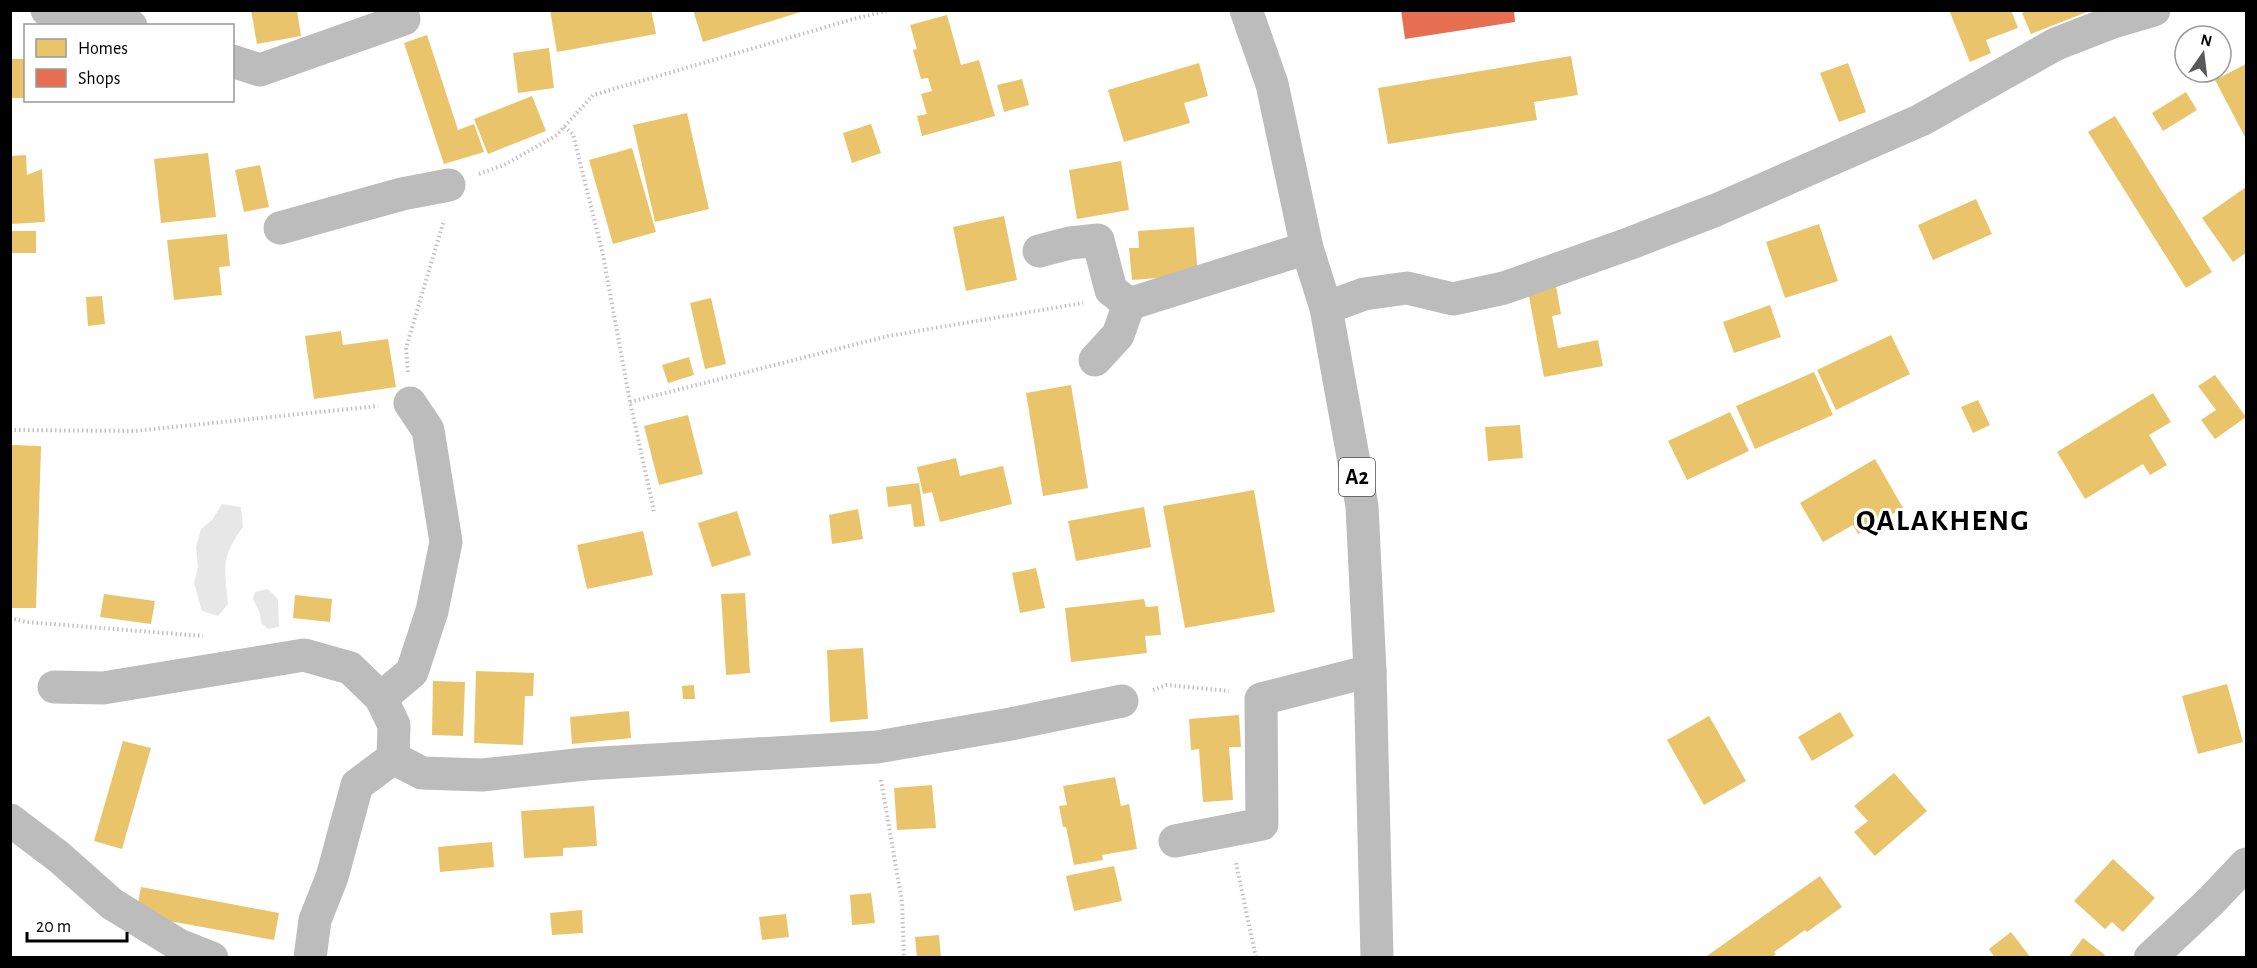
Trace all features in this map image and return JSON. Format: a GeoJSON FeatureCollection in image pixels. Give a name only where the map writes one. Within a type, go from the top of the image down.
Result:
{"type":"FeatureCollection","features":[{"type":"Feature","properties":{"kind":"street"},"geometry":{"type":"LineString","coordinates":[[48,10],[121,24]]}},
{"type":"Feature","properties":{"kind":"street","name":"A2"},"geometry":{"type":"LineString","coordinates":[[1246,10],[1272,84],[1306,248],[1326,308],[1362,506],[1370,671],[1377,957]]}},
{"type":"Feature","properties":{"kind":"street"},"geometry":{"type":"LineString","coordinates":[[1326,308],[1364,294],[1407,288],[1453,299],[1504,288],[1631,243],[1716,210],[1921,120],[2108,17],[2154,10]]}},
{"type":"Feature","properties":{"kind":"street"},"geometry":{"type":"LineString","coordinates":[[234,62],[260,70],[404,19]]}},
{"type":"Feature","properties":{"kind":"street"},"geometry":{"type":"LineString","coordinates":[[280,228],[402,194],[449,185]]}},
{"type":"Feature","properties":{"kind":"street"},"geometry":{"type":"LineString","coordinates":[[1039,251],[1070,243],[1098,240],[1120,297],[1118,335],[1095,360]]}},
{"type":"Feature","properties":{"kind":"street"},"geometry":{"type":"LineString","coordinates":[[1120,297],[1306,248]]}},
{"type":"Feature","properties":{"kind":"street"},"geometry":{"type":"LineString","coordinates":[[381,698],[411,672],[432,611],[446,542],[428,430],[411,403]]}},
{"type":"Feature","properties":{"kind":"street"},"geometry":{"type":"LineString","coordinates":[[54,687],[103,688],[304,655],[350,668],[381,698],[394,725],[393,758]]}},
{"type":"Feature","properties":{"kind":"street"},"geometry":{"type":"LineString","coordinates":[[1175,841],[1262,824],[1261,699],[1370,671]]}},
{"type":"Feature","properties":{"kind":"street"},"geometry":{"type":"LineString","coordinates":[[393,758],[422,773],[482,775],[585,764],[876,747],[1011,724],[1122,701]]}},
{"type":"Feature","properties":{"kind":"street"},"geometry":{"type":"LineString","coordinates":[[310,957],[315,920],[332,877],[357,785],[393,758]]}},
{"type":"Feature","properties":{"kind":"street"},"geometry":{"type":"LineString","coordinates":[[10,820],[59,858],[112,904],[179,945],[212,957]]}},
{"type":"Feature","properties":{"kind":"street"},"geometry":{"type":"LineString","coordinates":[[2150,957],[2247,864]]}},
{"type":"Feature","properties":{"kind":"path"},"geometry":{"type":"LineString","coordinates":[[10,430],[134,431],[411,403],[406,348],[444,217],[449,185],[504,165],[557,135],[593,95],[891,10]]}},
{"type":"Feature","properties":{"kind":"path"},"geometry":{"type":"LineString","coordinates":[[564,127],[573,134],[603,255],[630,402],[654,511]]}},
{"type":"Feature","properties":{"kind":"path"},"geometry":{"type":"LineString","coordinates":[[630,402],[888,336],[1120,297]]}},
{"type":"Feature","properties":{"kind":"path"},"geometry":{"type":"LineString","coordinates":[[10,618],[49,624],[206,636]]}},
{"type":"Feature","properties":{"kind":"path"},"geometry":{"type":"LineString","coordinates":[[1167,685],[1234,691],[1261,699]]}},
{"type":"Feature","properties":{"kind":"path"},"geometry":{"type":"LineString","coordinates":[[876,747],[902,902],[904,957]]}},
{"type":"Feature","properties":{"kind":"path"},"geometry":{"type":"LineString","coordinates":[[1229,830],[1256,957]]}},
{"type":"Feature","properties":{"kind":"shaded area"},"geometry":{"type":"Polygon","coordinates":[[[222,504],[241,507],[243,527],[227,555],[225,572],[228,604],[218,616],[202,611],[194,583],[198,567],[196,547],[201,529],[212,520],[222,504]]]}},
{"type":"Feature","properties":{"kind":"shaded area"},"geometry":{"type":"Polygon","coordinates":[[[268,589],[278,599],[279,627],[268,629],[261,623],[260,613],[253,599],[255,592],[268,589]]]}},
{"type":"Feature","properties":{"kind":"building: Homes"},"geometry":{"type":"Polygon","coordinates":[[[251,10],[297,10],[301,36],[257,44],[251,10]]]}},
{"type":"Feature","properties":{"kind":"building: Homes"},"geometry":{"type":"Polygon","coordinates":[[[550,10],[651,10],[656,34],[557,52],[550,10]]]}},
{"type":"Feature","properties":{"kind":"building: Homes"},"geometry":{"type":"Polygon","coordinates":[[[693,10],[804,10],[804,11],[703,42],[693,10]]]}},
{"type":"Feature","properties":{"kind":"building: Homes"},"geometry":{"type":"Polygon","coordinates":[[[1949,10],[2011,10],[2018,28],[1986,40],[1991,53],[1970,62],[1949,10]]]}},
{"type":"Feature","properties":{"kind":"building: Homes"},"geometry":{"type":"Polygon","coordinates":[[[2028,10],[2086,10],[2087,12],[2031,34],[2022,13],[2028,10]]]}},
{"type":"Feature","properties":{"kind":"building: Homes"},"geometry":{"type":"Polygon","coordinates":[[[947,15],[961,65],[979,60],[995,116],[922,136],[917,116],[927,114],[921,94],[932,91],[928,78],[921,79],[913,50],[917,49],[910,25],[947,15]]]}},
{"type":"Feature","properties":{"kind":"building: Homes"},"geometry":{"type":"Polygon","coordinates":[[[427,35],[458,130],[474,124],[484,152],[444,164],[404,43],[427,35]]]}},
{"type":"Feature","properties":{"kind":"building: Homes"},"geometry":{"type":"Polygon","coordinates":[[[549,48],[554,88],[518,93],[513,53],[549,48]]]}},
{"type":"Feature","properties":{"kind":"building: Homes"},"geometry":{"type":"Polygon","coordinates":[[[1571,56],[1578,95],[1534,102],[1537,120],[1388,144],[1378,88],[1571,56]]]}},
{"type":"Feature","properties":{"kind":"building: Homes"},"geometry":{"type":"Polygon","coordinates":[[[10,59],[24,59],[24,98],[10,98],[10,59]]]}},
{"type":"Feature","properties":{"kind":"building: Homes"},"geometry":{"type":"Polygon","coordinates":[[[1199,63],[1208,96],[1184,103],[1190,123],[1124,142],[1108,90],[1199,63]]]}},
{"type":"Feature","properties":{"kind":"building: Homes"},"geometry":{"type":"Polygon","coordinates":[[[1848,63],[1866,112],[1839,122],[1820,73],[1848,63]]]}},
{"type":"Feature","properties":{"kind":"building: Homes"},"geometry":{"type":"Polygon","coordinates":[[[2246,64],[2246,139],[2217,84],[2233,84],[2233,71],[2246,64]]]}},
{"type":"Feature","properties":{"kind":"building: Homes"},"geometry":{"type":"Polygon","coordinates":[[[1022,79],[1029,105],[1004,112],[997,85],[1022,79]]]}},
{"type":"Feature","properties":{"kind":"building: Homes"},"geometry":{"type":"Polygon","coordinates":[[[2186,92],[2197,110],[2163,131],[2152,113],[2186,92]]]}},
{"type":"Feature","properties":{"kind":"building: Homes"},"geometry":{"type":"Polygon","coordinates":[[[532,96],[546,131],[488,154],[474,119],[532,96]]]}},
{"type":"Feature","properties":{"kind":"building: Homes"},"geometry":{"type":"Polygon","coordinates":[[[687,113],[709,209],[655,222],[633,125],[687,113]]]}},
{"type":"Feature","properties":{"kind":"building: Homes"},"geometry":{"type":"Polygon","coordinates":[[[2115,116],[2212,272],[2186,288],[2088,132],[2115,116]]]}},
{"type":"Feature","properties":{"kind":"building: Homes"},"geometry":{"type":"Polygon","coordinates":[[[871,124],[881,153],[852,163],[843,133],[871,124]]]}},
{"type":"Feature","properties":{"kind":"building: Homes"},"geometry":{"type":"Polygon","coordinates":[[[632,148],[656,232],[613,244],[589,160],[632,148]]]}},
{"type":"Feature","properties":{"kind":"building: Homes"},"geometry":{"type":"Polygon","coordinates":[[[208,153],[216,217],[161,223],[154,159],[208,153]]]}},
{"type":"Feature","properties":{"kind":"building: Homes"},"geometry":{"type":"Polygon","coordinates":[[[26,155],[27,175],[42,169],[45,222],[10,224],[10,156],[26,155]]]}},
{"type":"Feature","properties":{"kind":"building: Homes"},"geometry":{"type":"Polygon","coordinates":[[[1121,161],[1129,210],[1077,219],[1069,170],[1121,161]]]}},
{"type":"Feature","properties":{"kind":"building: Homes"},"geometry":{"type":"Polygon","coordinates":[[[260,165],[269,207],[244,212],[235,170],[260,165]]]}},
{"type":"Feature","properties":{"kind":"building: Homes"},"geometry":{"type":"Polygon","coordinates":[[[2246,187],[2246,253],[2233,262],[2202,218],[2246,187]]]}},
{"type":"Feature","properties":{"kind":"building: Homes"},"geometry":{"type":"Polygon","coordinates":[[[1976,199],[1992,234],[1933,260],[1918,225],[1976,199]]]}},
{"type":"Feature","properties":{"kind":"building: Homes"},"geometry":{"type":"Polygon","coordinates":[[[1004,216],[1017,280],[966,291],[953,227],[1004,216]]]}},
{"type":"Feature","properties":{"kind":"building: Homes"},"geometry":{"type":"Polygon","coordinates":[[[1819,224],[1838,281],[1785,298],[1766,242],[1819,224]]]}},
{"type":"Feature","properties":{"kind":"building: Homes"},"geometry":{"type":"Polygon","coordinates":[[[1194,227],[1198,275],[1132,280],[1129,248],[1139,248],[1138,231],[1194,227]]]}},
{"type":"Feature","properties":{"kind":"building: Homes"},"geometry":{"type":"Polygon","coordinates":[[[10,231],[36,231],[36,253],[10,253],[10,231]]]}},
{"type":"Feature","properties":{"kind":"building: Homes"},"geometry":{"type":"Polygon","coordinates":[[[227,234],[230,266],[219,267],[222,295],[174,300],[167,240],[227,234]]]}},
{"type":"Feature","properties":{"kind":"building: Homes"},"geometry":{"type":"Polygon","coordinates":[[[1556,286],[1561,314],[1552,316],[1558,348],[1598,340],[1603,366],[1544,377],[1528,291],[1556,286]]]}},
{"type":"Feature","properties":{"kind":"building: Homes"},"geometry":{"type":"Polygon","coordinates":[[[102,296],[105,324],[88,326],[86,297],[102,296]]]}},
{"type":"Feature","properties":{"kind":"building: Homes"},"geometry":{"type":"Polygon","coordinates":[[[711,298],[726,364],[705,369],[690,303],[711,298]]]}},
{"type":"Feature","properties":{"kind":"building: Homes"},"geometry":{"type":"Polygon","coordinates":[[[1770,305],[1781,337],[1734,353],[1723,322],[1770,305]]]}},
{"type":"Feature","properties":{"kind":"building: Homes"},"geometry":{"type":"Polygon","coordinates":[[[341,331],[343,345],[388,339],[396,387],[314,399],[305,336],[341,331]]]}},
{"type":"Feature","properties":{"kind":"building: Homes"},"geometry":{"type":"Polygon","coordinates":[[[1891,335],[1910,374],[1836,410],[1817,370],[1891,335]]]}},
{"type":"Feature","properties":{"kind":"building: Homes"},"geometry":{"type":"Polygon","coordinates":[[[689,357],[694,375],[668,383],[662,365],[689,357]]]}},
{"type":"Feature","properties":{"kind":"building: Homes"},"geometry":{"type":"Polygon","coordinates":[[[1814,372],[1833,415],[1755,449],[1736,406],[1814,372]]]}},
{"type":"Feature","properties":{"kind":"building: Homes"},"geometry":{"type":"Polygon","coordinates":[[[2215,375],[2246,417],[2215,439],[2201,420],[2216,410],[2198,386],[2215,375]]]}},
{"type":"Feature","properties":{"kind":"building: Homes"},"geometry":{"type":"Polygon","coordinates":[[[1071,385],[1088,488],[1043,496],[1026,393],[1071,385]]]}},
{"type":"Feature","properties":{"kind":"building: Homes"},"geometry":{"type":"Polygon","coordinates":[[[2153,393],[2171,422],[2149,435],[2167,465],[2150,475],[2143,464],[2085,499],[2057,452],[2153,393]]]}},
{"type":"Feature","properties":{"kind":"building: Homes"},"geometry":{"type":"Polygon","coordinates":[[[1978,400],[1990,425],[1973,433],[1961,407],[1978,400]]]}},
{"type":"Feature","properties":{"kind":"building: Homes"},"geometry":{"type":"Polygon","coordinates":[[[1730,412],[1749,451],[1687,480],[1668,441],[1730,412]]]}},
{"type":"Feature","properties":{"kind":"building: Homes"},"geometry":{"type":"Polygon","coordinates":[[[688,415],[703,474],[659,485],[644,426],[688,415]]]}},
{"type":"Feature","properties":{"kind":"building: Homes"},"geometry":{"type":"Polygon","coordinates":[[[1520,425],[1523,458],[1488,461],[1485,427],[1520,425]]]}},
{"type":"Feature","properties":{"kind":"building: Homes"},"geometry":{"type":"Polygon","coordinates":[[[12,445],[41,446],[36,608],[10,608],[12,445]]]}},
{"type":"Feature","properties":{"kind":"building: Homes"},"geometry":{"type":"Polygon","coordinates":[[[956,458],[960,476],[1003,466],[1012,504],[940,522],[932,492],[923,494],[917,467],[956,458]]]}},
{"type":"Feature","properties":{"kind":"building: Homes"},"geometry":{"type":"Polygon","coordinates":[[[1875,459],[1903,508],[1858,534],[1853,525],[1823,542],[1800,503],[1875,459]]]}},
{"type":"Feature","properties":{"kind":"building: Homes"},"geometry":{"type":"Polygon","coordinates":[[[919,483],[925,526],[914,527],[911,504],[888,507],[886,487],[919,483]]]}},
{"type":"Feature","properties":{"kind":"building: Homes"},"geometry":{"type":"Polygon","coordinates":[[[1254,490],[1275,612],[1185,628],[1163,506],[1254,490]]]}},
{"type":"Feature","properties":{"kind":"building: Homes"},"geometry":{"type":"Polygon","coordinates":[[[1144,507],[1151,547],[1076,561],[1068,521],[1144,507]]]}},
{"type":"Feature","properties":{"kind":"building: Homes"},"geometry":{"type":"Polygon","coordinates":[[[858,509],[863,539],[832,544],[829,515],[858,509]]]}},
{"type":"Feature","properties":{"kind":"building: Homes"},"geometry":{"type":"Polygon","coordinates":[[[737,511],[751,555],[712,567],[698,523],[737,511]]]}},
{"type":"Feature","properties":{"kind":"building: Homes"},"geometry":{"type":"Polygon","coordinates":[[[643,531],[653,575],[587,589],[577,545],[643,531]]]}},
{"type":"Feature","properties":{"kind":"building: Homes"},"geometry":{"type":"Polygon","coordinates":[[[1036,568],[1045,608],[1020,613],[1012,573],[1036,568]]]}},
{"type":"Feature","properties":{"kind":"building: Homes"},"geometry":{"type":"Polygon","coordinates":[[[745,593],[750,673],[726,675],[721,594],[745,593]]]}},
{"type":"Feature","properties":{"kind":"building: Homes"},"geometry":{"type":"Polygon","coordinates":[[[104,594],[155,601],[151,624],[100,617],[104,594]]]}},
{"type":"Feature","properties":{"kind":"building: Homes"},"geometry":{"type":"Polygon","coordinates":[[[295,595],[332,599],[330,622],[293,618],[295,595]]]}},
{"type":"Feature","properties":{"kind":"building: Homes"},"geometry":{"type":"Polygon","coordinates":[[[1144,599],[1146,607],[1158,606],[1161,635],[1145,636],[1147,653],[1071,662],[1065,608],[1144,599]]]}},
{"type":"Feature","properties":{"kind":"building: Homes"},"geometry":{"type":"Polygon","coordinates":[[[863,648],[868,719],[830,722],[827,650],[863,648]]]}},
{"type":"Feature","properties":{"kind":"building: Homes"},"geometry":{"type":"Polygon","coordinates":[[[476,671],[534,673],[533,696],[525,696],[523,745],[474,743],[476,671]]]}},
{"type":"Feature","properties":{"kind":"building: Homes"},"geometry":{"type":"Polygon","coordinates":[[[433,681],[465,682],[463,736],[432,735],[433,681]]]}},
{"type":"Feature","properties":{"kind":"building: Homes"},"geometry":{"type":"Polygon","coordinates":[[[2227,684],[2243,742],[2198,754],[2182,696],[2227,684]]]}},
{"type":"Feature","properties":{"kind":"building: Homes"},"geometry":{"type":"Polygon","coordinates":[[[694,685],[695,699],[683,699],[682,686],[694,685]]]}},
{"type":"Feature","properties":{"kind":"building: Homes"},"geometry":{"type":"Polygon","coordinates":[[[629,711],[631,738],[572,744],[570,717],[629,711]]]}},
{"type":"Feature","properties":{"kind":"building: Homes"},"geometry":{"type":"Polygon","coordinates":[[[1840,712],[1854,736],[1812,761],[1798,737],[1840,712]]]}},
{"type":"Feature","properties":{"kind":"building: Homes"},"geometry":{"type":"Polygon","coordinates":[[[1239,715],[1241,747],[1229,747],[1233,800],[1203,802],[1199,749],[1191,750],[1189,719],[1239,715]]]}},
{"type":"Feature","properties":{"kind":"building: Homes"},"geometry":{"type":"Polygon","coordinates":[[[1709,716],[1746,781],[1704,805],[1667,740],[1709,716]]]}},
{"type":"Feature","properties":{"kind":"building: Homes"},"geometry":{"type":"Polygon","coordinates":[[[123,741],[151,748],[122,849],[94,841],[123,741]]]}},
{"type":"Feature","properties":{"kind":"building: Homes"},"geometry":{"type":"Polygon","coordinates":[[[1894,773],[1927,811],[1875,856],[1854,832],[1868,821],[1854,806],[1894,773]]]}},
{"type":"Feature","properties":{"kind":"building: Homes"},"geometry":{"type":"Polygon","coordinates":[[[1115,777],[1121,806],[1129,804],[1137,849],[1102,855],[1103,860],[1074,865],[1059,806],[1067,805],[1063,786],[1115,777]]]}},
{"type":"Feature","properties":{"kind":"building: Homes"},"geometry":{"type":"Polygon","coordinates":[[[932,785],[936,828],[897,830],[894,788],[932,785]]]}},
{"type":"Feature","properties":{"kind":"building: Homes"},"geometry":{"type":"Polygon","coordinates":[[[594,806],[597,846],[563,848],[563,856],[524,858],[521,811],[594,806]]]}},
{"type":"Feature","properties":{"kind":"building: Homes"},"geometry":{"type":"Polygon","coordinates":[[[492,842],[494,867],[440,872],[438,847],[492,842]]]}},
{"type":"Feature","properties":{"kind":"building: Homes"},"geometry":{"type":"Polygon","coordinates":[[[2113,859],[2155,898],[2123,932],[2112,922],[2105,929],[2074,901],[2113,859]]]}},
{"type":"Feature","properties":{"kind":"building: Homes"},"geometry":{"type":"Polygon","coordinates":[[[1114,866],[1122,901],[1074,911],[1066,876],[1114,866]]]}},
{"type":"Feature","properties":{"kind":"building: Homes"},"geometry":{"type":"Polygon","coordinates":[[[1820,876],[1842,907],[1774,952],[1776,954],[1771,958],[1704,958],[1820,876]]]}},
{"type":"Feature","properties":{"kind":"building: Homes"},"geometry":{"type":"Polygon","coordinates":[[[141,887],[279,913],[274,940],[136,915],[141,887]]]}},
{"type":"Feature","properties":{"kind":"building: Homes"},"geometry":{"type":"Polygon","coordinates":[[[871,893],[875,923],[852,925],[850,895],[871,893]]]}},
{"type":"Feature","properties":{"kind":"building: Homes"},"geometry":{"type":"Polygon","coordinates":[[[582,910],[583,933],[552,935],[550,913],[582,910]]]}},
{"type":"Feature","properties":{"kind":"building: Homes"},"geometry":{"type":"Polygon","coordinates":[[[786,914],[789,937],[762,940],[759,917],[786,914]]]}},
{"type":"Feature","properties":{"kind":"building: Homes"},"geometry":{"type":"Polygon","coordinates":[[[2011,932],[2031,958],[1995,958],[1989,949],[2011,932]]]}},
{"type":"Feature","properties":{"kind":"building: Homes"},"geometry":{"type":"Polygon","coordinates":[[[939,935],[941,958],[917,958],[915,937],[939,935]]]}},
{"type":"Feature","properties":{"kind":"building: Homes"},"geometry":{"type":"Polygon","coordinates":[[[2083,938],[2105,955],[2103,958],[2068,958],[2083,938]]]}},
{"type":"Feature","properties":{"kind":"building: Shops"},"geometry":{"type":"Polygon","coordinates":[[[1401,10],[1514,10],[1515,22],[1405,39],[1401,10]]]}},
{"type":"Feature","properties":{"kind":"district","name":"QALAKHENG"},"geometry":{"type":"Point","coordinates":[1943,521]}}]}
